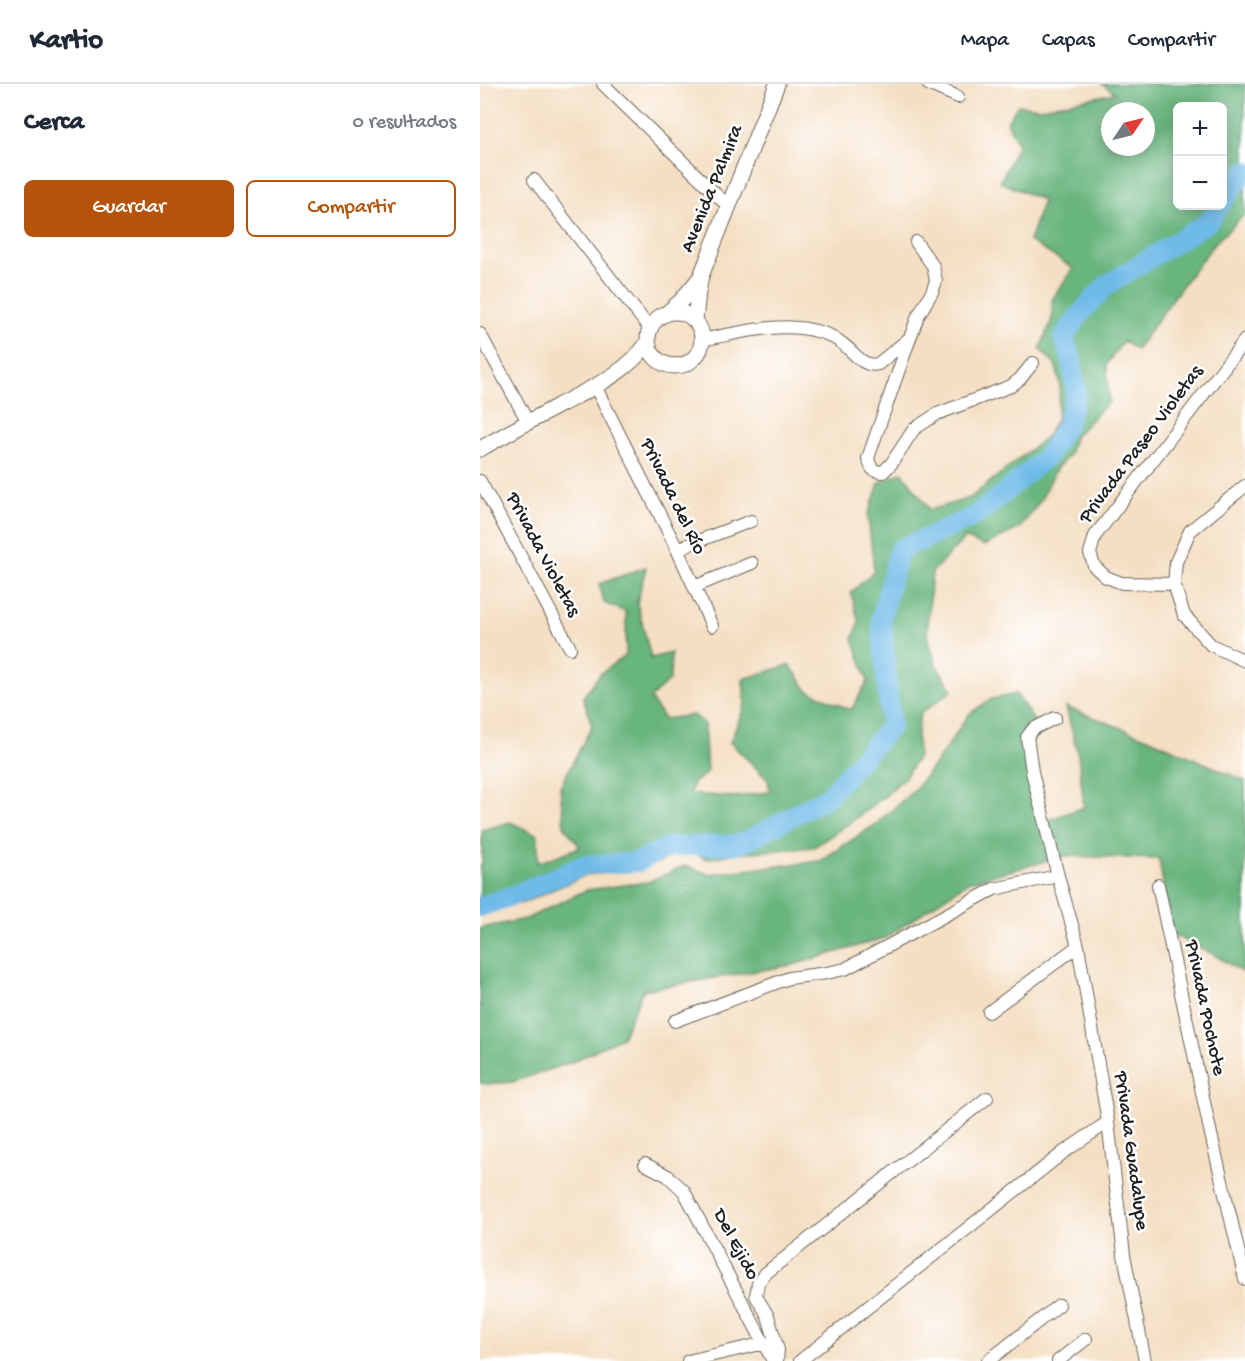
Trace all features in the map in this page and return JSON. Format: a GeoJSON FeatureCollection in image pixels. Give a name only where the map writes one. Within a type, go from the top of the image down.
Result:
{"type":"FeatureCollection","features":[{"type":"Feature","properties":{"kind":"main road","name":"Avenida Palmira"},"geometry":{"type":"LineString","coordinates":[[696,321],[701,276],[777,84]]}},
{"type":"Feature","properties":{"kind":"main road","name":"Avenida Palmira"},"geometry":{"type":"LineString","coordinates":[[666,314],[681,302],[701,276]]}},
{"type":"Feature","properties":{"kind":"main road"},"geometry":{"type":"LineString","coordinates":[[480,449],[595,386],[627,365],[639,355],[654,322],[659,317],[674,312],[682,313],[696,321],[702,340],[699,352],[691,362],[672,366],[660,362],[643,361],[627,365]]}},
{"type":"Feature","properties":{"kind":"main road"},"geometry":{"type":"LineString","coordinates":[[649,335],[652,353],[660,362]]}},
{"type":"Feature","properties":{"kind":"street"},"geometry":{"type":"LineString","coordinates":[[603,84],[729,207]]}},
{"type":"Feature","properties":{"kind":"street"},"geometry":{"type":"LineString","coordinates":[[928,84],[958,97]]}},
{"type":"Feature","properties":{"kind":"street"},"geometry":{"type":"LineString","coordinates":[[534,180],[649,335]]}},
{"type":"Feature","properties":{"kind":"street"},"geometry":{"type":"LineString","coordinates":[[916,242],[933,266],[936,281],[918,316],[868,458],[871,468],[883,472],[891,464],[914,429],[937,414],[1011,386],[1033,363]]}},
{"type":"Feature","properties":{"kind":"street"},"geometry":{"type":"LineString","coordinates":[[702,340],[782,327],[813,329],[828,334],[844,345],[859,360],[872,366],[878,364],[910,338]]}},
{"type":"Feature","properties":{"kind":"street"},"geometry":{"type":"LineString","coordinates":[[480,334],[528,422]]}},
{"type":"Feature","properties":{"kind":"street","name":"Privada Paseo Violetas"},"geometry":{"type":"LineString","coordinates":[[1174,584],[1122,583],[1106,577],[1094,566],[1090,553],[1095,536],[1245,340]]}},
{"type":"Feature","properties":{"kind":"street","name":"Privada del Río"},"geometry":{"type":"LineString","coordinates":[[595,386],[677,549],[712,626]]}},
{"type":"Feature","properties":{"kind":"street","name":"Privada Violetas"},"geometry":{"type":"LineString","coordinates":[[480,481],[570,648]]}},
{"type":"Feature","properties":{"kind":"street"},"geometry":{"type":"LineString","coordinates":[[1245,486],[1190,531],[1176,562],[1174,584],[1184,615],[1211,645],[1245,661]]}},
{"type":"Feature","properties":{"kind":"street"},"geometry":{"type":"LineString","coordinates":[[677,549],[751,521]]}},
{"type":"Feature","properties":{"kind":"street"},"geometry":{"type":"LineString","coordinates":[[694,587],[752,563]]}},
{"type":"Feature","properties":{"kind":"street","name":"Privada Guadalupe"},"geometry":{"type":"LineString","coordinates":[[1055,718],[1033,729],[1028,737],[1032,772],[1078,946],[1108,1122],[1124,1255],[1145,1361]]}},
{"type":"Feature","properties":{"kind":"street"},"geometry":{"type":"LineString","coordinates":[[675,1021],[789,978],[845,969],[994,889],[1058,876]]}},
{"type":"Feature","properties":{"kind":"street","name":"Privada Pochote"},"geometry":{"type":"LineString","coordinates":[[1158,885],[1210,1130],[1245,1279]]}},
{"type":"Feature","properties":{"kind":"street"},"geometry":{"type":"LineString","coordinates":[[989,1012],[1078,946]]}},
{"type":"Feature","properties":{"kind":"street"},"geometry":{"type":"LineString","coordinates":[[775,1361],[778,1350],[768,1316],[756,1296],[758,1283],[766,1273],[987,1098]]}},
{"type":"Feature","properties":{"kind":"street"},"geometry":{"type":"LineString","coordinates":[[800,1361],[1064,1152],[1108,1122]]}},
{"type":"Feature","properties":{"kind":"street","name":"Del Ejido"},"geometry":{"type":"LineString","coordinates":[[645,1164],[668,1176],[684,1191],[775,1361]]}},
{"type":"Feature","properties":{"kind":"street"},"geometry":{"type":"LineString","coordinates":[[988,1361],[1059,1305]]}},
{"type":"Feature","properties":{"kind":"street"},"geometry":{"type":"LineString","coordinates":[[1058,1361],[1086,1339]]}},
{"type":"Feature","properties":{"kind":"street"},"geometry":{"type":"LineString","coordinates":[[688,1361],[765,1343]]}},
{"type":"Feature","properties":{"kind":"green space"},"geometry":{"type":"Polygon","coordinates":[[[1102,84],[1245,84],[1245,214],[1215,243],[1136,350],[1123,341],[1107,364],[1109,402],[1074,437],[1069,455],[1057,468],[1040,501],[1020,528],[984,546],[965,538],[932,572],[927,633],[936,665],[953,690],[920,714],[917,736],[918,757],[905,777],[885,796],[814,847],[732,854],[706,859],[693,852],[679,850],[666,859],[641,870],[586,875],[523,903],[480,910],[482,830],[510,822],[538,835],[538,863],[580,847],[564,826],[560,787],[592,726],[583,697],[600,674],[626,655],[626,612],[604,603],[599,584],[646,567],[637,603],[651,658],[671,653],[670,680],[650,698],[664,719],[694,715],[704,723],[707,773],[693,783],[690,794],[735,797],[770,792],[768,780],[730,742],[745,705],[743,679],[790,665],[807,690],[851,710],[868,681],[853,639],[859,623],[851,593],[874,571],[868,515],[879,483],[902,472],[930,510],[970,498],[1046,437],[1057,418],[1060,385],[1056,366],[1040,349],[1052,319],[1052,300],[1073,268],[1029,241],[1043,200],[1000,182],[1018,144],[1007,122],[1018,105],[1041,108],[1115,93],[1102,84]]]}},
{"type":"Feature","properties":{"kind":"green space"},"geometry":{"type":"Polygon","coordinates":[[[1016,694],[1039,728],[1024,744],[1045,821],[1084,807],[1078,755],[1066,707],[1148,738],[1245,781],[1245,974],[1213,954],[1171,934],[1159,859],[1066,856],[968,882],[885,938],[793,965],[643,990],[622,1037],[574,1061],[513,1082],[480,1083],[480,928],[526,919],[586,890],[648,882],[685,866],[709,874],[820,861],[875,825],[914,790],[936,763],[969,714],[991,699],[1016,694]]]}},
{"type":"Feature","properties":{"kind":"waterway"},"geometry":{"type":"LineString","coordinates":[[1227,195],[1245,171]]}},
{"type":"Feature","properties":{"kind":"waterway"},"geometry":{"type":"LineString","coordinates":[[480,907],[517,894],[584,865],[638,862],[668,847],[741,844],[827,797],[891,726],[881,618],[899,550],[973,517],[1048,455],[1066,425],[1076,395],[1071,357],[1063,338],[1081,313],[1107,285],[1208,222],[1217,210]]}}]}
